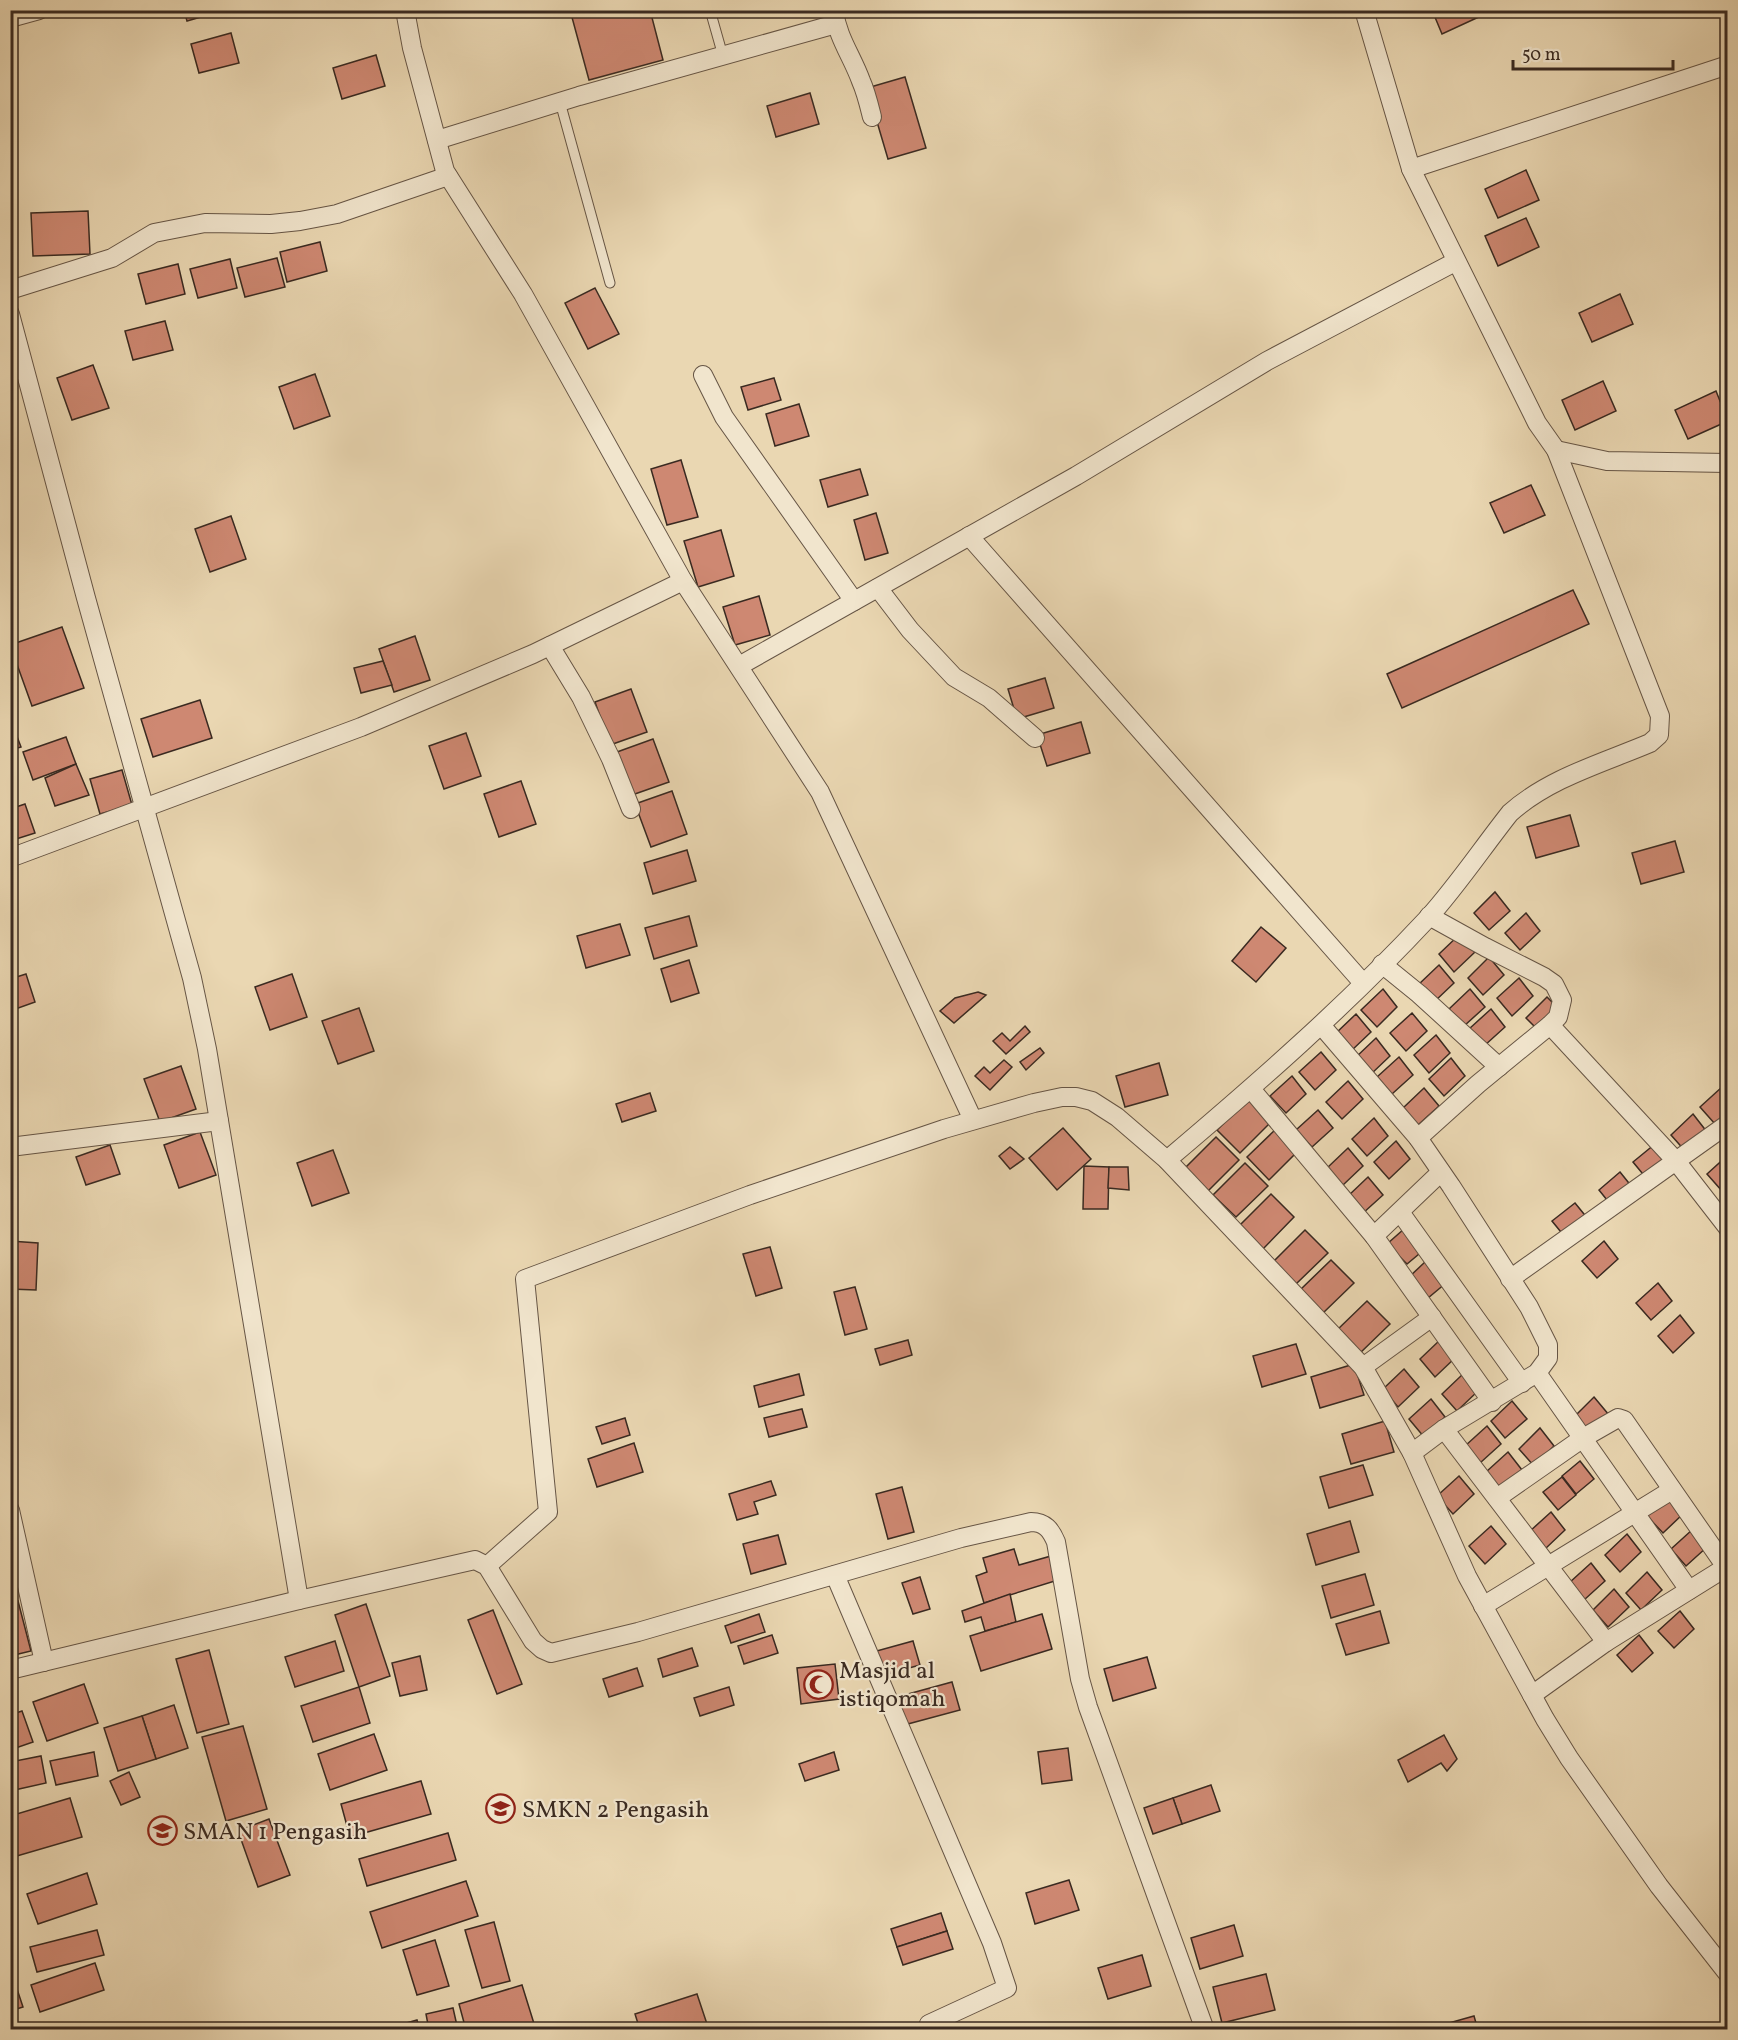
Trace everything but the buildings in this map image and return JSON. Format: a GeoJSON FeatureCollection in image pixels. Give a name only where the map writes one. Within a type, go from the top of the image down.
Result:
{"type":"FeatureCollection","features":[{"type":"Feature","properties":{"kind":"street"},"geometry":{"type":"LineString","coordinates":[[10,18],[39,10]]}},
{"type":"Feature","properties":{"kind":"street"},"geometry":{"type":"LineString","coordinates":[[405,10],[412,48],[445,171],[523,294],[683,581],[820,792],[973,1120]]}},
{"type":"Feature","properties":{"kind":"street"},"geometry":{"type":"LineString","coordinates":[[1167,1160],[1251,1089],[1382,964],[1429,916],[1510,813],[1526,799],[1542,788],[1650,742],[1659,735],[1660,716],[1556,450],[1537,423],[1455,262],[1411,169],[1364,10]]}},
{"type":"Feature","properties":{"kind":"street"},"geometry":{"type":"LineString","coordinates":[[437,140],[723,56],[835,17],[844,48],[861,79],[872,117]]}},
{"type":"Feature","properties":{"kind":"street"},"geometry":{"type":"LineString","coordinates":[[1411,169],[1728,65]]}},
{"type":"Feature","properties":{"kind":"street"},"geometry":{"type":"LineString","coordinates":[[10,290],[112,258],[154,234],[205,223],[271,224],[337,214],[448,176]]}},
{"type":"Feature","properties":{"kind":"street"},"geometry":{"type":"LineString","coordinates":[[738,666],[1076,476],[1267,360],[1455,262]]}},
{"type":"Feature","properties":{"kind":"street"},"geometry":{"type":"LineString","coordinates":[[10,314],[192,978],[207,1049],[299,1600]]}},
{"type":"Feature","properties":{"kind":"street"},"geometry":{"type":"LineString","coordinates":[[703,375],[724,417],[854,601]]}},
{"type":"Feature","properties":{"kind":"street"},"geometry":{"type":"LineString","coordinates":[[1556,450],[1607,461],[1728,463]]}},
{"type":"Feature","properties":{"kind":"street"},"geometry":{"type":"LineString","coordinates":[[969,536],[1363,983]]}},
{"type":"Feature","properties":{"kind":"street"},"geometry":{"type":"LineString","coordinates":[[10,858],[361,727],[550,646],[683,581]]}},
{"type":"Feature","properties":{"kind":"street"},"geometry":{"type":"LineString","coordinates":[[878,588],[910,630],[954,677],[989,698],[1035,738]]}},
{"type":"Feature","properties":{"kind":"street"},"geometry":{"type":"LineString","coordinates":[[550,646],[581,697],[611,759],[631,809]]}},
{"type":"Feature","properties":{"kind":"street"},"geometry":{"type":"LineString","coordinates":[[1418,1138],[1550,1025],[1558,1017],[1562,1000],[1554,984],[1544,977],[1429,916]]}},
{"type":"Feature","properties":{"kind":"street"},"geometry":{"type":"LineString","coordinates":[[1382,964],[1500,1067]]}},
{"type":"Feature","properties":{"kind":"street"},"geometry":{"type":"LineString","coordinates":[[1321,1024],[1418,1138],[1510,1278],[1548,1345],[1548,1358],[1530,1378],[1444,1429],[1412,1453]]}},
{"type":"Feature","properties":{"kind":"street"},"geometry":{"type":"LineString","coordinates":[[1550,1025],[1676,1161],[1728,1228]]}},
{"type":"Feature","properties":{"kind":"street"},"geometry":{"type":"LineString","coordinates":[[1251,1089],[1374,1236],[1492,1402]]}},
{"type":"Feature","properties":{"kind":"street"},"geometry":{"type":"LineString","coordinates":[[487,1566],[548,1512],[525,1279],[750,1195],[973,1120],[1034,1103],[1062,1098],[1076,1097],[1092,1101],[1117,1117],[1167,1160],[1363,1367],[1412,1453],[1467,1576],[1569,1758],[1652,1877],[1728,1974]]}},
{"type":"Feature","properties":{"kind":"street"},"geometry":{"type":"LineString","coordinates":[[11,1145],[219,1121]]}},
{"type":"Feature","properties":{"kind":"street"},"geometry":{"type":"LineString","coordinates":[[1510,1278],[1725,1126]]}},
{"type":"Feature","properties":{"kind":"street"},"geometry":{"type":"LineString","coordinates":[[1374,1236],[1441,1172]]}},
{"type":"Feature","properties":{"kind":"street"},"geometry":{"type":"LineString","coordinates":[[1400,1212],[1530,1378],[1583,1438],[1689,1590]]}},
{"type":"Feature","properties":{"kind":"street"},"geometry":{"type":"LineString","coordinates":[[1363,1367],[1432,1317]]}},
{"type":"Feature","properties":{"kind":"street"},"geometry":{"type":"LineString","coordinates":[[1497,1498],[1583,1438],[1618,1418],[1624,1420],[1727,1567],[1606,1642],[1532,1695]]}},
{"type":"Feature","properties":{"kind":"street"},"geometry":{"type":"LineString","coordinates":[[1444,1429],[1606,1642]]}},
{"type":"Feature","properties":{"kind":"street"},"geometry":{"type":"LineString","coordinates":[[1483,1606],[1672,1490]]}},
{"type":"Feature","properties":{"kind":"street"},"geometry":{"type":"LineString","coordinates":[[10,1510],[44,1662]]}},
{"type":"Feature","properties":{"kind":"street"},"geometry":{"type":"LineString","coordinates":[[10,1670],[475,1560],[487,1566],[533,1641],[550,1653],[638,1632],[961,1538],[1036,1522],[1052,1533],[1064,1581],[1080,1679],[1088,1707],[1205,2030]]}},
{"type":"Feature","properties":{"kind":"street"},"geometry":{"type":"LineString","coordinates":[[835,1575],[992,1943],[1007,1988],[929,2024],[930,2030]]}},
{"type":"Feature","properties":{"kind":"lane"},"geometry":{"type":"LineString","coordinates":[[710,10],[723,56]]}},
{"type":"Feature","properties":{"kind":"lane"},"geometry":{"type":"LineString","coordinates":[[560,102],[610,283]]}},
{"type":"Feature","properties":{"kind":"place","name":"Masjid al istiqomah"},"geometry":{"type":"Point","coordinates":[818,1684]}},
{"type":"Feature","properties":{"kind":"place","name":"SMKN 2 Pengasih"},"geometry":{"type":"Point","coordinates":[501,1809]}},
{"type":"Feature","properties":{"kind":"place","name":"SMAN 1 Pengasih"},"geometry":{"type":"Point","coordinates":[162,1831]}}]}
